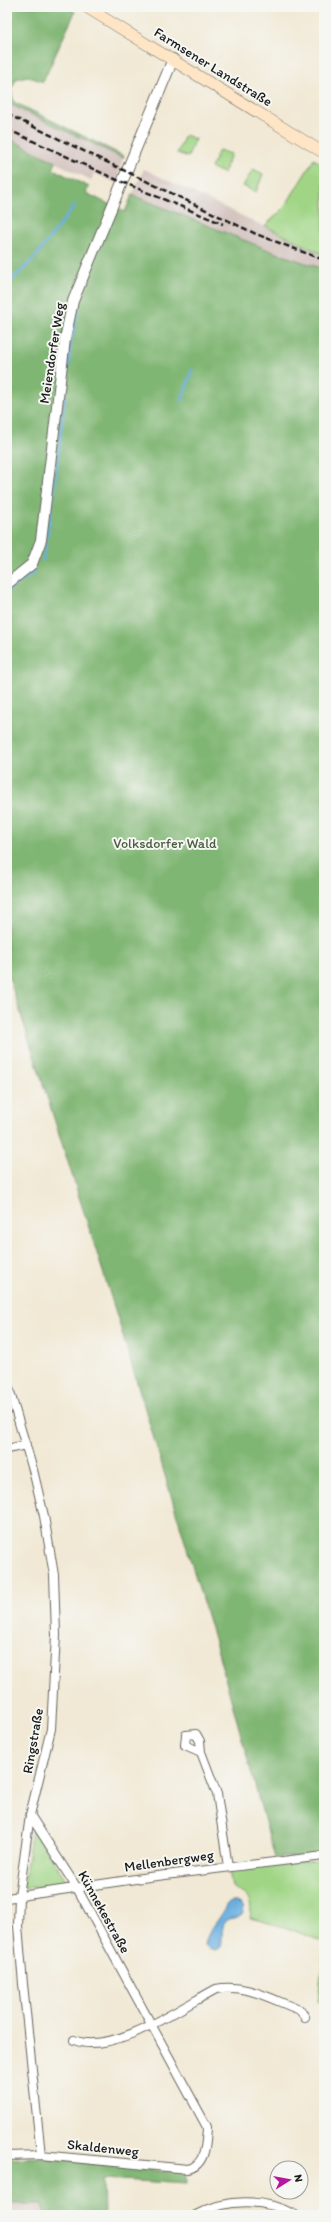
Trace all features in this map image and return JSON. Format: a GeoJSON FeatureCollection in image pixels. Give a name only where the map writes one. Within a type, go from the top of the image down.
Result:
{"type":"FeatureCollection","features":[{"type":"Feature","properties":{"kind":"main road","name":"Farmsener Landstraße"},"geometry":{"type":"LineString","coordinates":[[86,7],[323,149]]}},
{"type":"Feature","properties":{"kind":"street","name":"Meiendorfer Weg"},"geometry":{"type":"LineString","coordinates":[[7,584],[32,564],[41,540],[65,339],[73,301],[173,59]]}},
{"type":"Feature","properties":{"kind":"street","name":"Ringstraße"},"geometry":{"type":"LineString","coordinates":[[7,1382],[26,1445],[44,1516],[54,1575],[56,1636],[51,1729],[30,1815],[18,1896],[18,1926],[23,1984],[41,2155]]}},
{"type":"Feature","properties":{"kind":"street"},"geometry":{"type":"LineString","coordinates":[[7,1449],[26,1445]]}},
{"type":"Feature","properties":{"kind":"street"},"geometry":{"type":"LineString","coordinates":[[201,1752],[217,1794],[228,1867]]}},
{"type":"Feature","properties":{"kind":"street","name":"Künnekestraße"},"geometry":{"type":"LineString","coordinates":[[30,1815],[77,1888],[206,2124],[202,2159],[195,2166]]}},
{"type":"Feature","properties":{"kind":"street","name":"Mellenbergweg"},"geometry":{"type":"LineString","coordinates":[[7,1898],[228,1867],[324,1856]]}},
{"type":"Feature","properties":{"kind":"street"},"geometry":{"type":"LineString","coordinates":[[74,2040],[106,2044],[131,2035],[216,1989],[230,1986],[243,1988],[300,2010],[305,2017]]}},
{"type":"Feature","properties":{"kind":"street","name":"Skaldenweg"},"geometry":{"type":"LineString","coordinates":[[7,2156],[41,2155],[180,2169],[195,2166]]}},
{"type":"Feature","properties":{"kind":"street"},"geometry":{"type":"LineString","coordinates":[[196,2215],[206,2213],[231,2203],[250,2202],[274,2206],[295,2215]]}},
{"type":"Feature","properties":{"kind":"shaded area"},"geometry":{"type":"Polygon","coordinates":[[[7,103],[123,158],[116,183],[94,173],[89,186],[91,180],[7,138],[7,103]]]}},
{"type":"Feature","properties":{"kind":"shaded area"},"geometry":{"type":"Polygon","coordinates":[[[144,169],[324,255],[324,269],[276,253],[132,195],[144,169]]]}},
{"type":"Feature","properties":{"kind":"shaded area"},"geometry":{"type":"Polygon","coordinates":[[[7,2204],[42,2204],[45,2215],[7,2215],[7,2204]]]}},
{"type":"Feature","properties":{"kind":"green space"},"geometry":{"type":"Polygon","coordinates":[[[7,7],[69,7],[75,12],[43,82],[27,76],[16,79],[11,90],[14,102],[124,156],[123,158],[7,103],[7,7]]]}},
{"type":"Feature","properties":{"kind":"green space"},"geometry":{"type":"Polygon","coordinates":[[[185,135],[195,139],[188,157],[177,153],[185,135]]]}},
{"type":"Feature","properties":{"kind":"green space","name":"Volksdorfer Wald"},"geometry":{"type":"Polygon","coordinates":[[[7,138],[56,162],[53,169],[89,187],[86,193],[125,212],[132,195],[276,253],[324,269],[324,1855],[275,1858],[216,1645],[118,1319],[7,971],[7,138]]]}},
{"type":"Feature","properties":{"kind":"green space"},"geometry":{"type":"Polygon","coordinates":[[[219,150],[231,154],[224,173],[211,168],[219,150]]]}},
{"type":"Feature","properties":{"kind":"green space"},"geometry":{"type":"Polygon","coordinates":[[[314,159],[324,165],[324,255],[265,226],[284,208],[314,159]]]}},
{"type":"Feature","properties":{"kind":"green space"},"geometry":{"type":"Polygon","coordinates":[[[253,169],[263,174],[256,192],[243,186],[253,169]]]}},
{"type":"Feature","properties":{"kind":"green space"},"geometry":{"type":"Polygon","coordinates":[[[32,1829],[69,1884],[23,1888],[32,1829]]]}},
{"type":"Feature","properties":{"kind":"green space"},"geometry":{"type":"Polygon","coordinates":[[[324,1861],[324,1942],[284,1927],[250,1918],[251,1906],[248,1898],[232,1887],[229,1870],[272,1863],[324,1861]]]}},
{"type":"Feature","properties":{"kind":"green space"},"geometry":{"type":"Polygon","coordinates":[[[324,1948],[324,2004],[318,2001],[324,1948]]]}},
{"type":"Feature","properties":{"kind":"green space"},"geometry":{"type":"Polygon","coordinates":[[[40,2157],[186,2173],[187,2184],[103,2179],[104,2215],[45,2215],[42,2204],[7,2204],[7,2159],[40,2157]]]}},
{"type":"Feature","properties":{"kind":"water"},"geometry":{"type":"Polygon","coordinates":[[[231,1902],[236,1902],[243,1905],[244,1913],[239,1917],[228,1920],[224,1924],[221,1947],[215,1950],[208,1948],[205,1945],[211,1929],[226,1905],[231,1902]]]}},
{"type":"Feature","properties":{"kind":"waterway"},"geometry":{"type":"LineString","coordinates":[[7,285],[37,255],[75,205]]}},
{"type":"Feature","properties":{"kind":"waterway"},"geometry":{"type":"LineString","coordinates":[[43,560],[54,493],[71,342],[78,310]]}},
{"type":"Feature","properties":{"kind":"waterway"},"geometry":{"type":"LineString","coordinates":[[182,401],[192,370]]}},
{"type":"Feature","properties":{"kind":"waterway"},"geometry":{"type":"LineString","coordinates":[[7,591],[35,572]]}},
{"type":"Feature","properties":{"kind":"waterway"},"geometry":{"type":"LineString","coordinates":[[7,1368],[9,1373]]}},
{"type":"Feature","properties":{"kind":"waterway"},"geometry":{"type":"LineString","coordinates":[[10,1378],[17,1400]]}},
{"type":"Feature","properties":{"kind":"railway"},"geometry":{"type":"LineString","coordinates":[[7,114],[256,234],[324,260]]}},
{"type":"Feature","properties":{"kind":"railway"},"geometry":{"type":"LineString","coordinates":[[7,129],[115,179],[223,224]]}}]}
